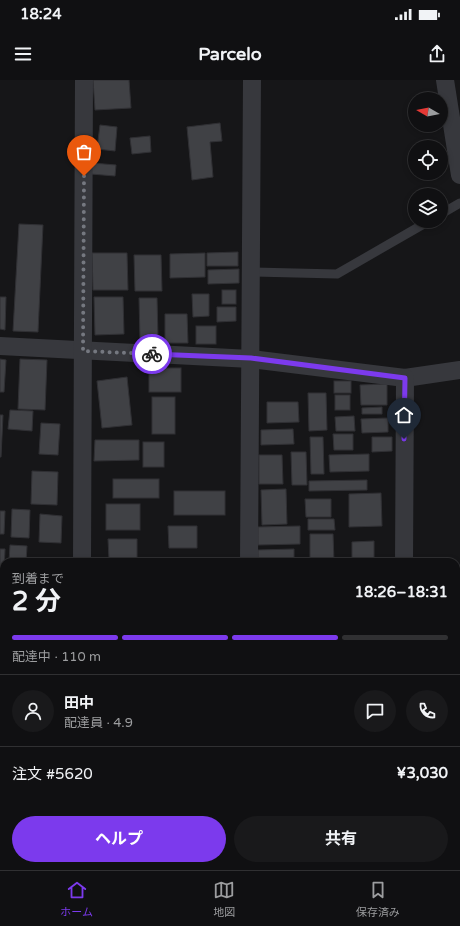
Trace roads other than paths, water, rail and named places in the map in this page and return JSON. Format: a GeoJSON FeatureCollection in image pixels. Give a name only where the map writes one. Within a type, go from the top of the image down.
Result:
{"type":"FeatureCollection","features":[{"type":"Feature","properties":{"kind":"street"},"geometry":{"type":"LineString","coordinates":[[82,558],[84,80]]}},
{"type":"Feature","properties":{"kind":"street"},"geometry":{"type":"LineString","coordinates":[[249,558],[252,80]]}},
{"type":"Feature","properties":{"kind":"street"},"geometry":{"type":"LineString","coordinates":[[445,80],[458,146],[460,175]]}},
{"type":"Feature","properties":{"kind":"street"},"geometry":{"type":"LineString","coordinates":[[0,346],[251,358],[405,378],[460,370]]}},
{"type":"Feature","properties":{"kind":"street"},"geometry":{"type":"LineString","coordinates":[[404,558],[405,378]]}},
{"type":"Feature","properties":{"kind":"lane"},"geometry":{"type":"LineString","coordinates":[[448,210],[460,203]]}},
{"type":"Feature","properties":{"kind":"lane"},"geometry":{"type":"LineString","coordinates":[[251,272],[337,274],[417,228]]}}]}
